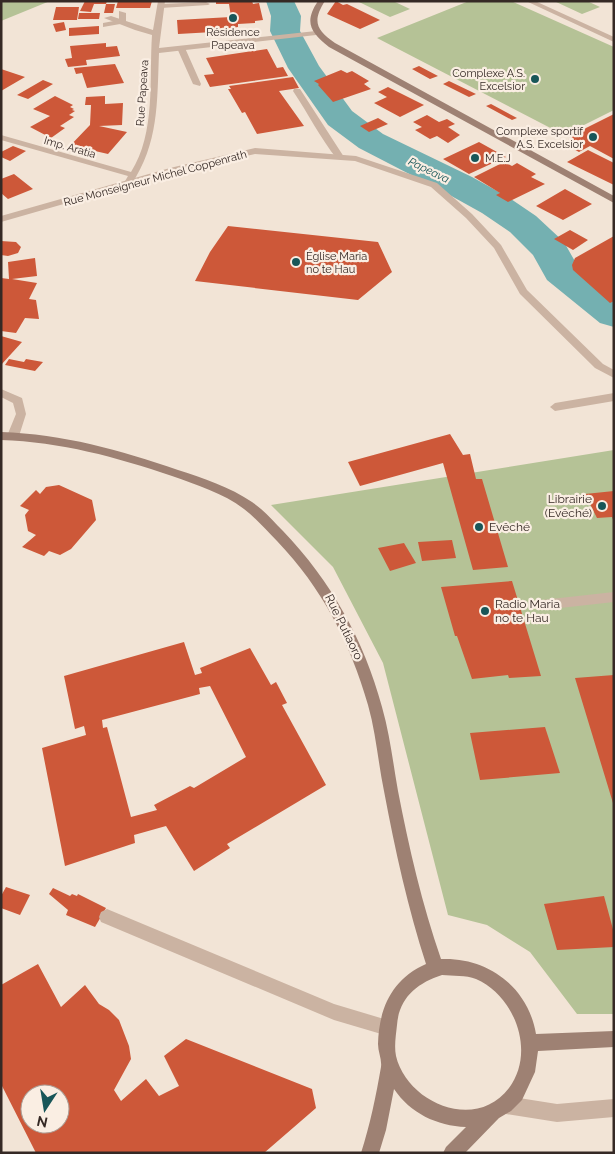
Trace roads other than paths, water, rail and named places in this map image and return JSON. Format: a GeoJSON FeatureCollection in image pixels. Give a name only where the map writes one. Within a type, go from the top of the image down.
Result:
{"type":"FeatureCollection","features":[{"type":"Feature","properties":{"kind":"main road"},"geometry":{"type":"LineString","coordinates":[[322,1],[316,9],[312,20],[316,33],[332,46],[614,200]]}},
{"type":"Feature","properties":{"kind":"main road","name":"Rue Putiaoro"},"geometry":{"type":"LineString","coordinates":[[7,436],[76,444],[148,463],[214,486],[247,505],[288,543],[312,569],[336,606],[352,638],[369,682],[383,737],[392,798],[419,920],[436,969]]}},
{"type":"Feature","properties":{"kind":"main road"},"geometry":{"type":"LineString","coordinates":[[452,1153],[516,1096],[530,1060],[528,1030],[518,1006],[506,990],[479,972],[460,968],[436,969],[421,974],[407,984],[397,997],[388,1018],[387,1053],[403,1088],[418,1103],[436,1114],[465,1120],[500,1109]]}},
{"type":"Feature","properties":{"kind":"main road"},"geometry":{"type":"LineString","coordinates":[[530,1043],[614,1039]]}},
{"type":"Feature","properties":{"kind":"main road"},"geometry":{"type":"LineString","coordinates":[[370,1153],[377,1130],[390,1063]]}},
{"type":"Feature","properties":{"kind":"street"},"geometry":{"type":"LineString","coordinates":[[529,1],[614,40]]}},
{"type":"Feature","properties":{"kind":"street"},"geometry":{"type":"LineString","coordinates":[[162,4],[206,4]]}},
{"type":"Feature","properties":{"kind":"street","name":"Rue Papeava"},"geometry":{"type":"LineString","coordinates":[[131,179],[144,153],[153,122],[156,33],[162,4]]}},
{"type":"Feature","properties":{"kind":"street"},"geometry":{"type":"LineString","coordinates":[[107,21],[122,17],[134,28],[156,33]]}},
{"type":"Feature","properties":{"kind":"street"},"geometry":{"type":"LineString","coordinates":[[156,51],[316,33]]}},
{"type":"Feature","properties":{"kind":"street"},"geometry":{"type":"LineString","coordinates":[[181,48],[197,84]]}},
{"type":"Feature","properties":{"kind":"street"},"geometry":{"type":"LineString","coordinates":[[296,90],[318,122],[329,143],[340,156]]}},
{"type":"Feature","properties":{"kind":"street","name":"Imp. Aratia"},"geometry":{"type":"LineString","coordinates":[[1,137],[131,179]]}},
{"type":"Feature","properties":{"kind":"street","name":"Rue Monseigneur Michel Coppenrath"},"geometry":{"type":"LineString","coordinates":[[1,220],[131,179],[255,151],[340,156],[402,173],[434,185],[470,216],[498,247],[523,292],[599,366],[614,375]]}},
{"type":"Feature","properties":{"kind":"street"},"geometry":{"type":"LineString","coordinates":[[1,393],[18,400],[21,414],[7,436]]}},
{"type":"Feature","properties":{"kind":"street"},"geometry":{"type":"LineString","coordinates":[[555,407],[614,397]]}},
{"type":"Feature","properties":{"kind":"street"},"geometry":{"type":"LineString","coordinates":[[542,605],[614,597]]}},
{"type":"Feature","properties":{"kind":"street"},"geometry":{"type":"LineString","coordinates":[[107,917],[334,1012],[388,1028]]}},
{"type":"Feature","properties":{"kind":"street"},"geometry":{"type":"LineString","coordinates":[[500,1109],[556,1113],[614,1108]]}},
{"type":"Feature","properties":{"kind":"waterway","name":"Papeava"},"geometry":{"type":"LineString","coordinates":[[280,1],[286,16],[285,31],[304,68],[340,118],[371,141],[459,185],[495,205],[523,224],[550,250],[561,272],[614,314]]}},
{"type":"Feature","properties":{"kind":"place","name":"Résidence Papeava"},"geometry":{"type":"Point","coordinates":[233,18]}},
{"type":"Feature","properties":{"kind":"place","name":"Complexe A.S. Excelsior"},"geometry":{"type":"Point","coordinates":[535,79]}},
{"type":"Feature","properties":{"kind":"place","name":"Complexe sportif A.S. Excelsior"},"geometry":{"type":"Point","coordinates":[593,137]}},
{"type":"Feature","properties":{"kind":"place","name":"M.E.J"},"geometry":{"type":"Point","coordinates":[475,158]}},
{"type":"Feature","properties":{"kind":"place","name":"Église Maria no te Hau"},"geometry":{"type":"Point","coordinates":[296,262]}},
{"type":"Feature","properties":{"kind":"place","name":"Librairie (Evêché)"},"geometry":{"type":"Point","coordinates":[602,506]}},
{"type":"Feature","properties":{"kind":"place","name":"Evêché"},"geometry":{"type":"Point","coordinates":[479,527]}},
{"type":"Feature","properties":{"kind":"place","name":"Radio Maria no te Hau"},"geometry":{"type":"Point","coordinates":[485,611]}}]}
